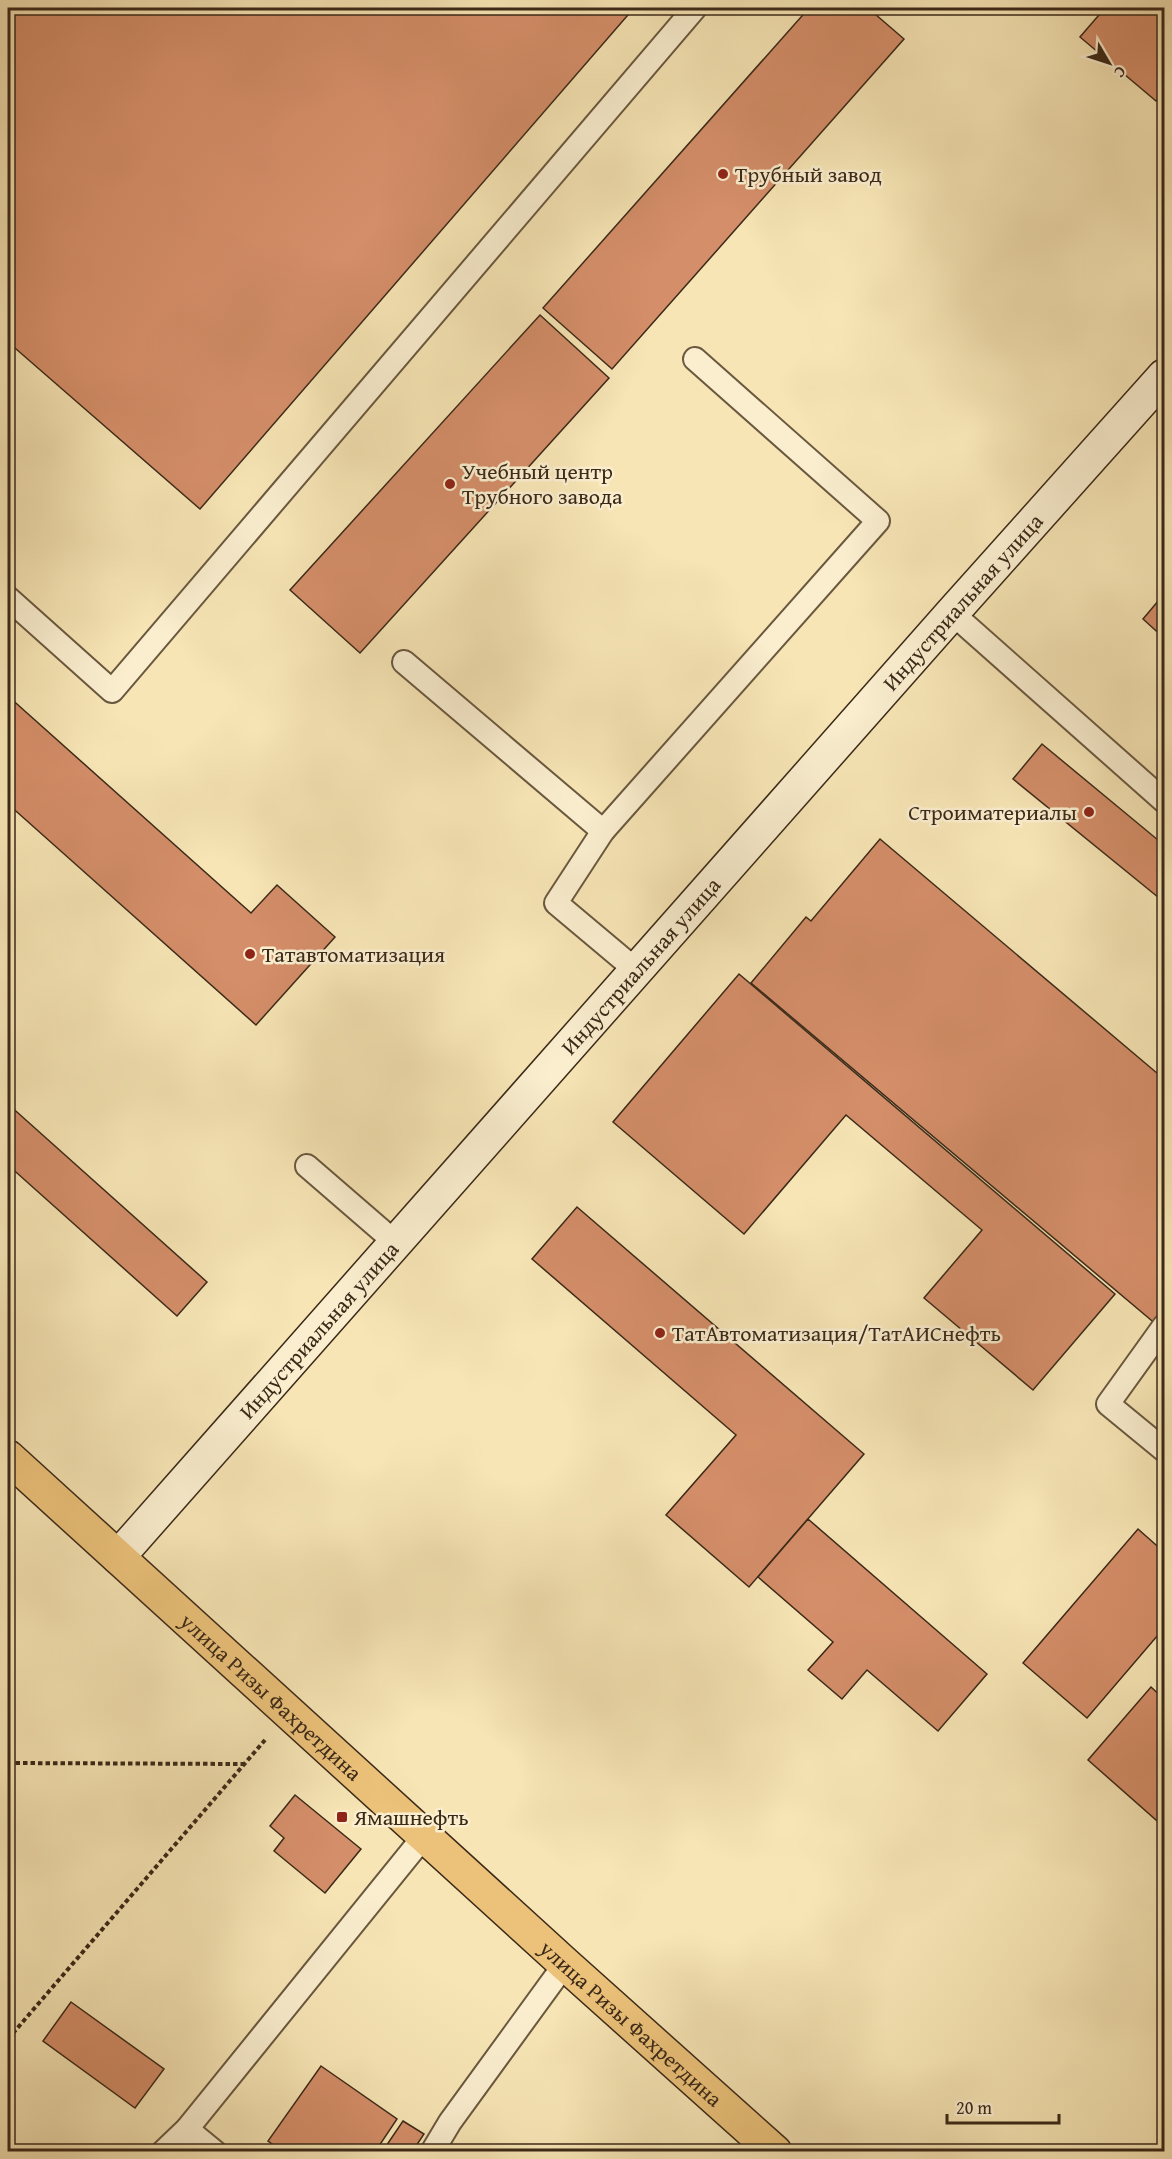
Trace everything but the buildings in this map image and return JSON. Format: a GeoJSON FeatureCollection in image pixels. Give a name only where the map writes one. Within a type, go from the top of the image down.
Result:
{"type":"FeatureCollection","features":[{"type":"Feature","properties":{"kind":"main road","name":"улица Ризы Фахретдина"},"geometry":{"type":"LineString","coordinates":[[8,1456],[565,1964],[775,2151]]}},
{"type":"Feature","properties":{"kind":"street","name":"Индустриальная улица"},"geometry":{"type":"LineString","coordinates":[[118,1557],[1164,376]]}},
{"type":"Feature","properties":{"kind":"lane"},"geometry":{"type":"LineString","coordinates":[[8,598],[112,691],[695,8]]}},
{"type":"Feature","properties":{"kind":"lane"},"geometry":{"type":"LineString","coordinates":[[637,971],[556,903],[603,831],[878,521],[695,359]]}},
{"type":"Feature","properties":{"kind":"lane"},"geometry":{"type":"LineString","coordinates":[[952,613],[1164,801]]}},
{"type":"Feature","properties":{"kind":"lane"},"geometry":{"type":"LineString","coordinates":[[404,662],[603,831]]}},
{"type":"Feature","properties":{"kind":"lane"},"geometry":{"type":"LineString","coordinates":[[307,1166],[396,1243]]}},
{"type":"Feature","properties":{"kind":"lane"},"geometry":{"type":"LineString","coordinates":[[1164,1326],[1108,1404],[1164,1450]]}},
{"type":"Feature","properties":{"kind":"lane"},"geometry":{"type":"LineString","coordinates":[[163,2151],[187,2129],[425,1835]]}},
{"type":"Feature","properties":{"kind":"lane"},"geometry":{"type":"LineString","coordinates":[[432,2151],[450,2122],[565,1964]]}},
{"type":"Feature","properties":{"kind":"lane"},"geometry":{"type":"LineString","coordinates":[[187,2129],[215,2151]]}},
{"type":"Feature","properties":{"kind":"path"},"geometry":{"type":"LineString","coordinates":[[8,2039],[290,1712]]}},
{"type":"Feature","properties":{"kind":"path"},"geometry":{"type":"LineString","coordinates":[[8,1763],[245,1764]]}},
{"type":"Feature","properties":{"kind":"place","name":"Трубный завод"},"geometry":{"type":"Point","coordinates":[723,174]}},
{"type":"Feature","properties":{"kind":"place","name":"Учебный центр Трубного завода"},"geometry":{"type":"Point","coordinates":[450,484]}},
{"type":"Feature","properties":{"kind":"place","name":"Строиматериалы"},"geometry":{"type":"Point","coordinates":[1089,812]}},
{"type":"Feature","properties":{"kind":"place","name":"Татавтоматизация"},"geometry":{"type":"Point","coordinates":[250,954]}},
{"type":"Feature","properties":{"kind":"place","name":"ТатАвтоматизация/ТатАИСнефть"},"geometry":{"type":"Point","coordinates":[660,1333]}},
{"type":"Feature","properties":{"kind":"place","name":"Ямашнефть"},"geometry":{"type":"Point","coordinates":[342,1817]}}]}
